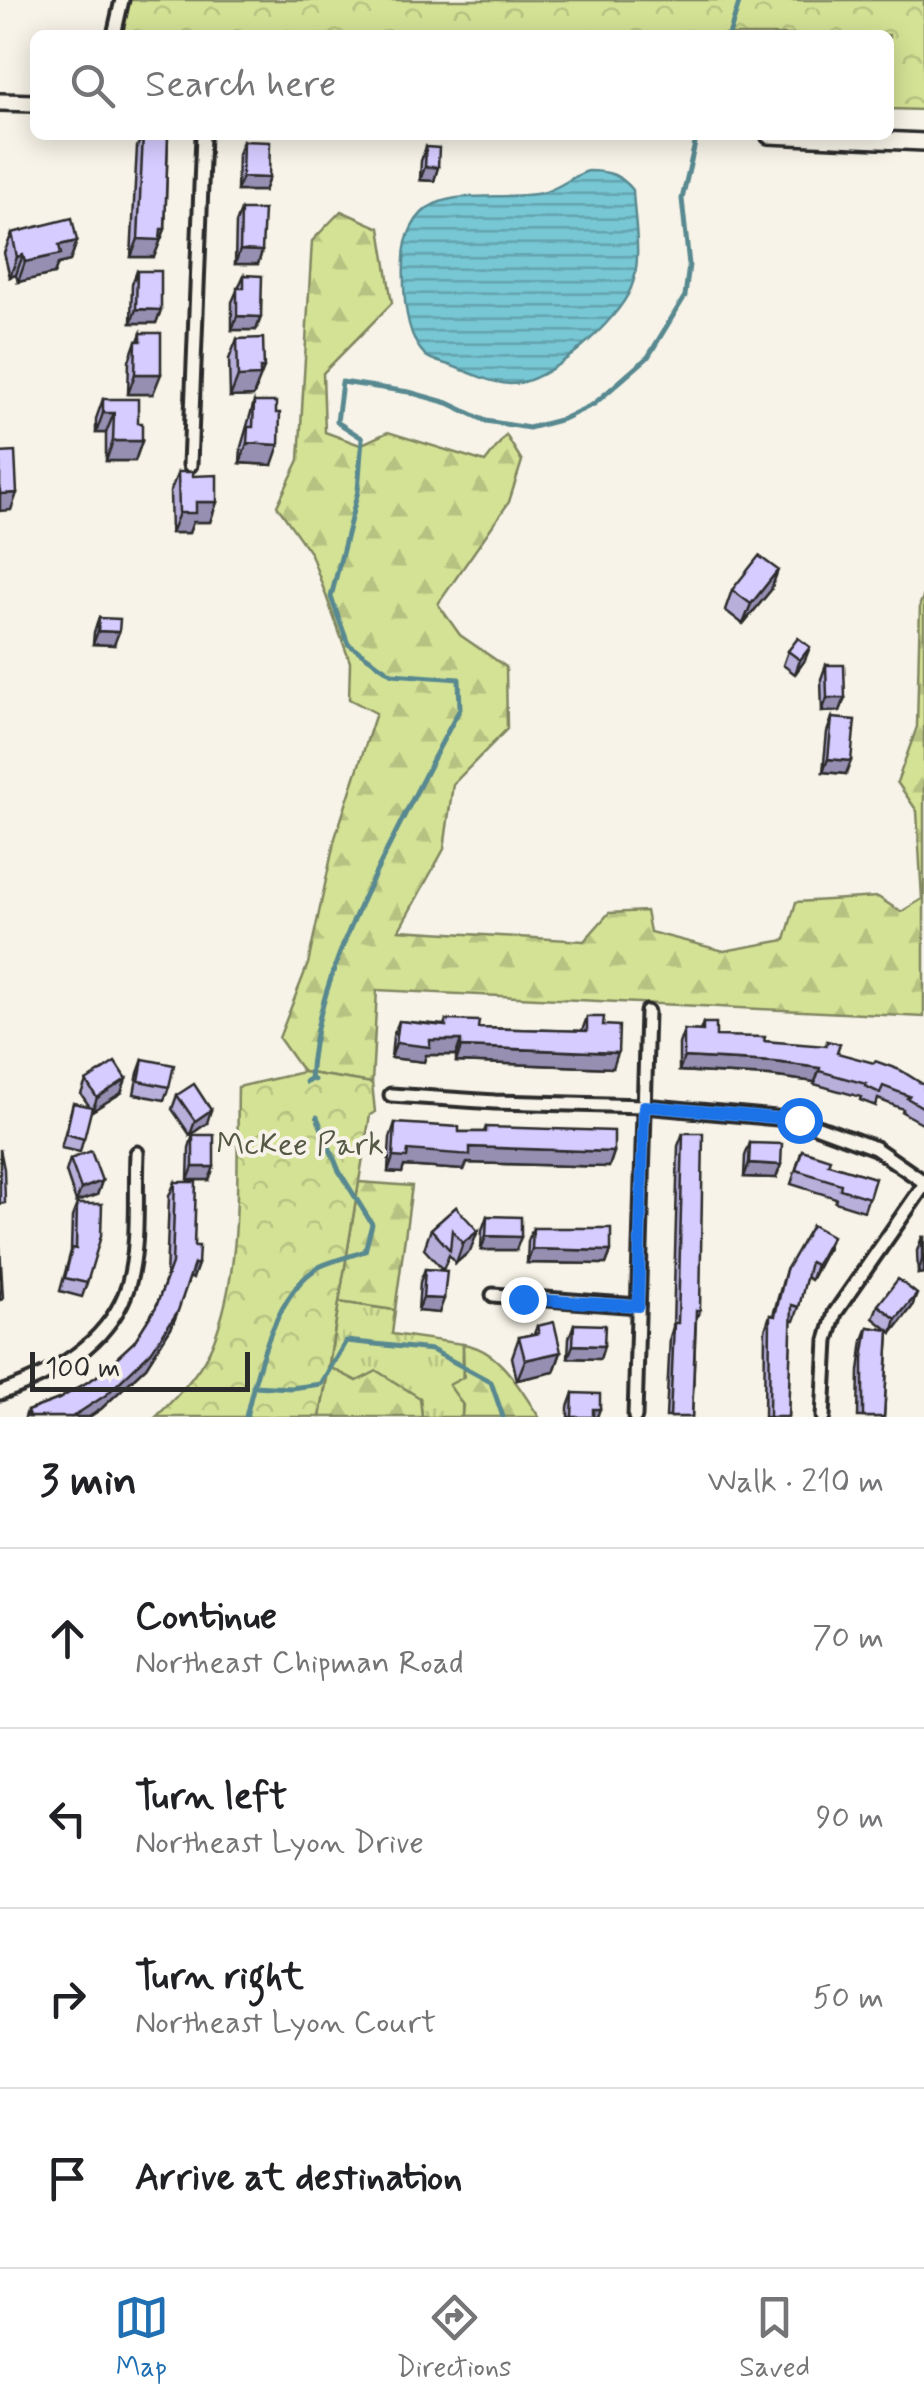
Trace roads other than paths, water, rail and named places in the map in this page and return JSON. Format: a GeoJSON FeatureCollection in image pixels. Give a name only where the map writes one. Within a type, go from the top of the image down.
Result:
{"type":"FeatureCollection","features":[{"type":"Feature","properties":{"kind":"street"},"geometry":{"type":"LineString","coordinates":[[115,30],[122,0]]}},
{"type":"Feature","properties":{"kind":"street"},"geometry":{"type":"LineString","coordinates":[[0,102],[30,103]]}},
{"type":"Feature","properties":{"kind":"street"},"geometry":{"type":"LineString","coordinates":[[190,465],[203,140]]}},
{"type":"Feature","properties":{"kind":"street"},"geometry":{"type":"LineString","coordinates":[[880,140],[924,142]]}},
{"type":"Feature","properties":{"kind":"street"},"geometry":{"type":"LineString","coordinates":[[634,1417],[647,1012]]}},
{"type":"Feature","properties":{"kind":"street"},"geometry":{"type":"LineString","coordinates":[[391,1096],[644,1106],[799,1120],[875,1148],[924,1183],[834,1313],[827,1340],[824,1417]]}},
{"type":"Feature","properties":{"kind":"street"},"geometry":{"type":"LineString","coordinates":[[0,1393],[42,1378],[98,1337],[119,1308],[132,1264],[137,1153]]}},
{"type":"Feature","properties":{"kind":"street"},"geometry":{"type":"LineString","coordinates":[[493,1295],[638,1306]]}},
{"type":"Feature","properties":{"kind":"water"},"geometry":{"type":"Polygon","coordinates":[[[588,171],[613,174],[633,190],[635,277],[612,317],[580,349],[525,382],[495,382],[425,355],[409,323],[404,283],[406,244],[421,214],[447,200],[541,193],[588,171]]]}},
{"type":"Feature","properties":{"kind":"waterway"},"geometry":{"type":"LineString","coordinates":[[731,30],[740,0]]}},
{"type":"Feature","properties":{"kind":"waterway"},"geometry":{"type":"LineString","coordinates":[[310,1080],[320,1014],[341,949],[460,709],[459,679],[392,674],[348,644],[331,597],[358,491],[362,438],[337,422],[342,382],[409,392],[448,403],[486,421],[529,428],[563,419],[594,404],[648,357],[685,296],[689,265],[682,199],[696,140]]}},
{"type":"Feature","properties":{"kind":"waterway"},"geometry":{"type":"LineString","coordinates":[[306,1082],[314,1080]]}},
{"type":"Feature","properties":{"kind":"waterway"},"geometry":{"type":"LineString","coordinates":[[246,1417],[271,1333],[292,1293],[321,1266],[365,1251],[372,1224],[339,1171],[317,1117]]}},
{"type":"Feature","properties":{"kind":"waterway"},"geometry":{"type":"LineString","coordinates":[[253,1386],[291,1388],[321,1384],[346,1341],[432,1350],[491,1382],[503,1417]]}},
{"type":"Feature","properties":{"kind":"park label","name":"McKee Park"},"geometry":{"type":"Point","coordinates":[300,1145]}}]}
